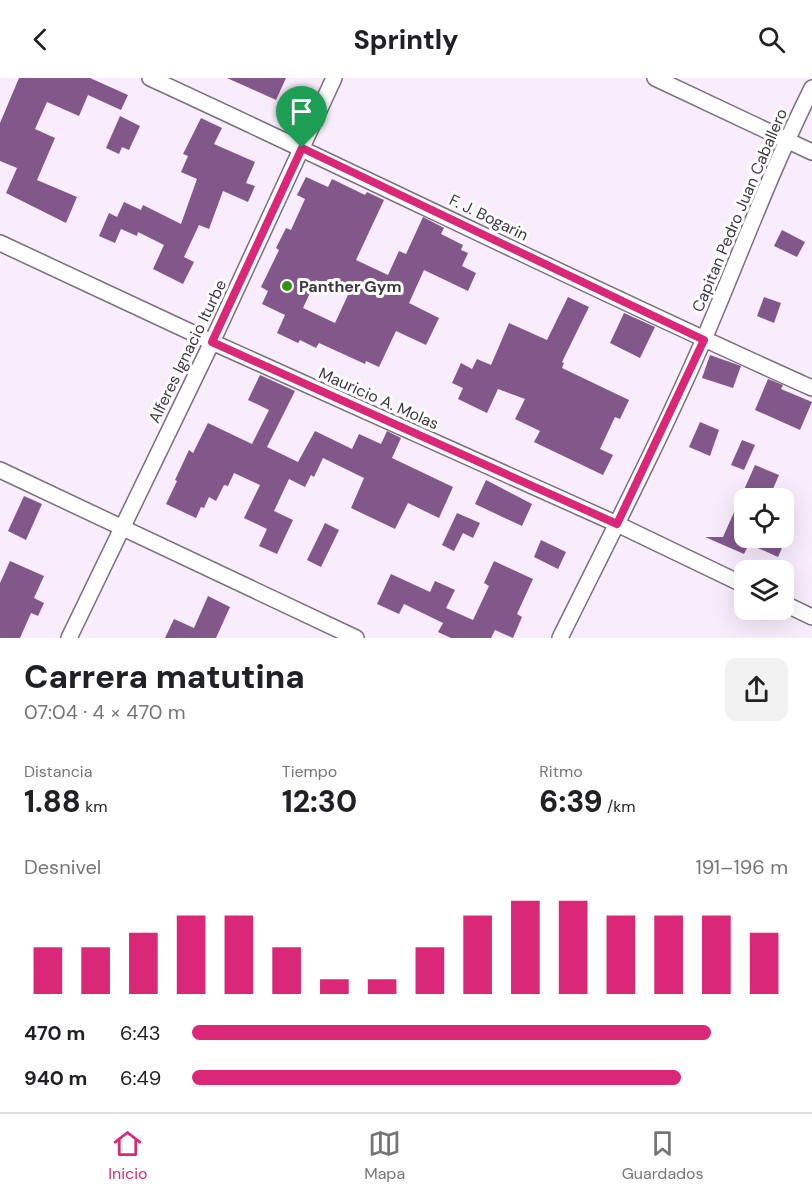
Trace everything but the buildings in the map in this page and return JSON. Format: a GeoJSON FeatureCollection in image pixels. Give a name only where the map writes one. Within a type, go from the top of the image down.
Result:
{"type":"FeatureCollection","features":[{"type":"Feature","properties":{"kind":"street","name":"F. J. Bogarin"},"geometry":{"type":"LineString","coordinates":[[150,78],[704,340],[812,388]]}},
{"type":"Feature","properties":{"kind":"street","name":"Alferes Ignacio Iturbe"},"geometry":{"type":"LineString","coordinates":[[69,638],[212,342],[334,78]]}},
{"type":"Feature","properties":{"kind":"street"},"geometry":{"type":"LineString","coordinates":[[655,78],[812,152]]}},
{"type":"Feature","properties":{"kind":"street","name":"Capitan Pedro Juan Caballero"},"geometry":{"type":"LineString","coordinates":[[560,638],[704,340],[786,140],[812,88]]}},
{"type":"Feature","properties":{"kind":"street","name":"Mauricio A. Molas"},"geometry":{"type":"LineString","coordinates":[[0,243],[212,342],[617,524],[734,580]]}},
{"type":"Feature","properties":{"kind":"street"},"geometry":{"type":"LineString","coordinates":[[0,470],[356,638]]}},
{"type":"Feature","properties":{"kind":"street"},"geometry":{"type":"LineString","coordinates":[[794,608],[812,617]]}},
{"type":"Feature","properties":{"kind":"place","name":"Panther Gym"},"geometry":{"type":"Point","coordinates":[287,286]}},
{"type":"Feature","properties":{"kind":"route"},"geometry":{"type":"LineString","coordinates":[[302,148],[704,340],[617,524],[212,342],[302,148]]}}]}
